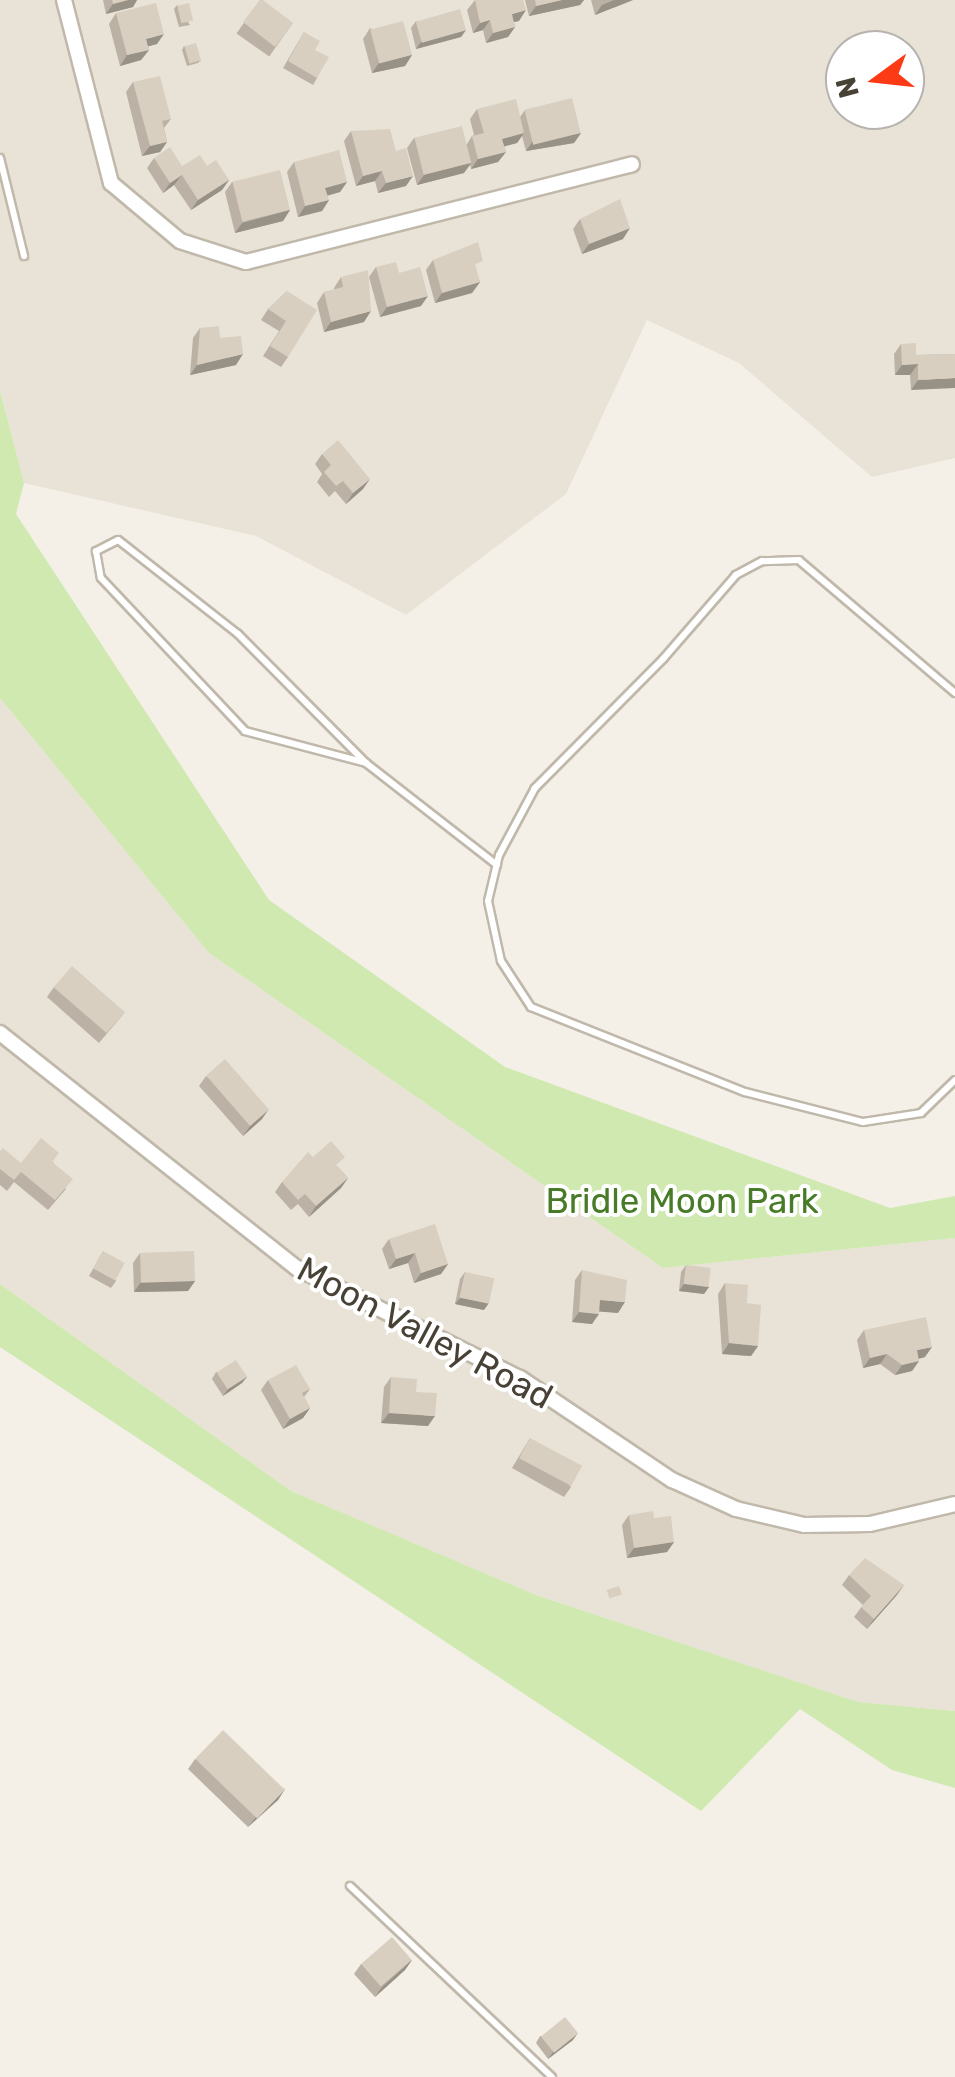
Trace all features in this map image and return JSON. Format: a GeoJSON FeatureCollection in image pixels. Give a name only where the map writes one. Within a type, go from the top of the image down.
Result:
{"type":"FeatureCollection","features":[{"type":"Feature","properties":{"kind":"street"},"geometry":{"type":"LineString","coordinates":[[64,0],[111,183],[180,241],[246,262],[632,164]]}},
{"type":"Feature","properties":{"kind":"street","name":"Moon Valley Road"},"geometry":{"type":"LineString","coordinates":[[0,1033],[297,1268],[520,1378],[672,1480],[736,1508],[804,1525],[870,1524],[955,1504]]}},
{"type":"Feature","properties":{"kind":"lane"},"geometry":{"type":"LineString","coordinates":[[0,158],[24,256]]}},
{"type":"Feature","properties":{"kind":"lane"},"geometry":{"type":"LineString","coordinates":[[366,763],[245,731],[101,578],[96,551],[118,540],[238,634],[366,763],[497,865]]}},
{"type":"Feature","properties":{"kind":"lane"},"geometry":{"type":"LineString","coordinates":[[955,693],[799,560],[762,561],[736,575],[663,659],[534,788],[497,865],[488,900],[501,962],[531,1007],[745,1092],[863,1122],[920,1113],[955,1080]]}},
{"type":"Feature","properties":{"kind":"lane"},"geometry":{"type":"LineString","coordinates":[[350,1886],[552,2077]]}},
{"type":"Feature","properties":{"kind":"shaded area"},"geometry":{"type":"Polygon","coordinates":[[[0,0],[955,0],[955,458],[872,477],[739,363],[647,320],[566,494],[406,615],[256,536],[24,483],[0,389],[0,0]]]}},
{"type":"Feature","properties":{"kind":"shaded area"},"geometry":{"type":"Polygon","coordinates":[[[0,698],[209,953],[663,1268],[955,1238],[955,1711],[858,1702],[536,1595],[291,1491],[0,1284],[0,698]]]}},
{"type":"Feature","properties":{"kind":"green space","name":"Bridle Moon Park"},"geometry":{"type":"Polygon","coordinates":[[[0,390],[24,483],[16,514],[269,900],[505,1067],[890,1208],[955,1196],[955,1238],[663,1268],[209,953],[0,698],[0,390]]]}},
{"type":"Feature","properties":{"kind":"green space"},"geometry":{"type":"Polygon","coordinates":[[[0,1284],[291,1491],[536,1595],[858,1702],[955,1711],[955,1788],[892,1770],[800,1709],[701,1811],[0,1347],[0,1284]]]}},
{"type":"Feature","properties":{"kind":"building"},"geometry":{"type":"Polygon","coordinates":[[[260,0],[293,23],[275,47],[243,22],[260,0]]]}},
{"type":"Feature","properties":{"kind":"building"},"geometry":{"type":"Polygon","coordinates":[[[475,0],[523,0],[526,10],[512,14],[515,27],[493,33],[490,20],[480,23],[475,0]]]}},
{"type":"Feature","properties":{"kind":"building"},"geometry":{"type":"Polygon","coordinates":[[[535,0],[562,0],[536,6],[535,0]]]}},
{"type":"Feature","properties":{"kind":"building"},"geometry":{"type":"Polygon","coordinates":[[[156,3],[164,34],[146,39],[149,50],[127,55],[116,13],[156,3]]]}},
{"type":"Feature","properties":{"kind":"building"},"geometry":{"type":"Polygon","coordinates":[[[189,3],[193,21],[181,23],[177,6],[189,3]]]}},
{"type":"Feature","properties":{"kind":"building"},"geometry":{"type":"Polygon","coordinates":[[[460,9],[466,30],[422,43],[416,22],[460,9]]]}},
{"type":"Feature","properties":{"kind":"building"},"geometry":{"type":"Polygon","coordinates":[[[403,21],[412,55],[379,64],[370,30],[403,21]]]}},
{"type":"Feature","properties":{"kind":"building"},"geometry":{"type":"Polygon","coordinates":[[[304,32],[320,41],[315,50],[329,57],[317,78],[288,61],[304,32]]]}},
{"type":"Feature","properties":{"kind":"building"},"geometry":{"type":"Polygon","coordinates":[[[196,43],[201,60],[189,64],[184,46],[196,43]]]}},
{"type":"Feature","properties":{"kind":"building"},"geometry":{"type":"Polygon","coordinates":[[[160,76],[171,119],[162,121],[167,142],[150,146],[133,82],[160,76]]]}},
{"type":"Feature","properties":{"kind":"building"},"geometry":{"type":"Polygon","coordinates":[[[572,98],[581,133],[533,145],[524,110],[572,98]]]}},
{"type":"Feature","properties":{"kind":"building"},"geometry":{"type":"Polygon","coordinates":[[[516,99],[524,133],[502,139],[506,152],[478,159],[472,136],[484,133],[477,109],[516,99]]]}},
{"type":"Feature","properties":{"kind":"building"},"geometry":{"type":"Polygon","coordinates":[[[462,126],[471,163],[424,175],[414,138],[462,126]]]}},
{"type":"Feature","properties":{"kind":"building"},"geometry":{"type":"Polygon","coordinates":[[[390,129],[396,151],[406,148],[413,176],[386,183],[382,171],[363,176],[351,131],[390,129]]]}},
{"type":"Feature","properties":{"kind":"building"},"geometry":{"type":"Polygon","coordinates":[[[170,147],[182,166],[200,155],[207,166],[216,160],[229,180],[198,200],[182,175],[170,183],[154,158],[170,147]]]}},
{"type":"Feature","properties":{"kind":"building"},"geometry":{"type":"Polygon","coordinates":[[[339,150],[347,182],[325,188],[329,200],[305,206],[294,162],[339,150]]]}},
{"type":"Feature","properties":{"kind":"building"},"geometry":{"type":"Polygon","coordinates":[[[280,170],[290,210],[242,222],[232,182],[280,170]]]}},
{"type":"Feature","properties":{"kind":"building"},"geometry":{"type":"Polygon","coordinates":[[[620,199],[630,228],[589,244],[580,219],[620,199]]]}},
{"type":"Feature","properties":{"kind":"building"},"geometry":{"type":"Polygon","coordinates":[[[478,242],[483,261],[475,264],[480,282],[442,293],[433,260],[478,242]]]}},
{"type":"Feature","properties":{"kind":"building"},"geometry":{"type":"Polygon","coordinates":[[[396,262],[399,273],[420,267],[428,296],[387,307],[376,267],[396,262]]]}},
{"type":"Feature","properties":{"kind":"building"},"geometry":{"type":"Polygon","coordinates":[[[368,270],[371,311],[331,322],[324,292],[343,287],[341,277],[368,270]]]}},
{"type":"Feature","properties":{"kind":"building"},"geometry":{"type":"Polygon","coordinates":[[[287,291],[317,310],[288,357],[270,346],[286,321],[268,309],[287,291]]]}},
{"type":"Feature","properties":{"kind":"building"},"geometry":{"type":"Polygon","coordinates":[[[219,326],[220,338],[241,336],[243,354],[197,365],[200,328],[219,326]]]}},
{"type":"Feature","properties":{"kind":"building"},"geometry":{"type":"Polygon","coordinates":[[[916,343],[916,355],[955,354],[955,378],[918,380],[918,364],[902,365],[901,344],[916,343]]]}},
{"type":"Feature","properties":{"kind":"building"},"geometry":{"type":"Polygon","coordinates":[[[338,440],[370,479],[353,493],[343,481],[336,486],[324,472],[331,465],[322,454],[338,440]]]}},
{"type":"Feature","properties":{"kind":"building"},"geometry":{"type":"Polygon","coordinates":[[[72,966],[125,1012],[106,1033],[54,987],[72,966]]]}},
{"type":"Feature","properties":{"kind":"building"},"geometry":{"type":"Polygon","coordinates":[[[225,1059],[269,1110],[250,1126],[206,1075],[225,1059]]]}},
{"type":"Feature","properties":{"kind":"building"},"geometry":{"type":"Polygon","coordinates":[[[41,1138],[59,1153],[52,1162],[73,1179],[55,1200],[21,1172],[14,1180],[0,1169],[3,1148],[21,1163],[41,1138]]]}},
{"type":"Feature","properties":{"kind":"building"},"geometry":{"type":"Polygon","coordinates":[[[331,1141],[345,1157],[336,1165],[348,1178],[316,1206],[305,1194],[298,1200],[282,1182],[308,1152],[313,1157],[331,1141]]]}},
{"type":"Feature","properties":{"kind":"building"},"geometry":{"type":"Polygon","coordinates":[[[435,1224],[448,1264],[421,1273],[415,1253],[396,1259],[389,1239],[435,1224]]]}},
{"type":"Feature","properties":{"kind":"building"},"geometry":{"type":"Polygon","coordinates":[[[103,1251],[125,1263],[115,1281],[93,1268],[103,1251]]]}},
{"type":"Feature","properties":{"kind":"building"},"geometry":{"type":"Polygon","coordinates":[[[194,1251],[195,1281],[141,1283],[140,1253],[194,1251]]]}},
{"type":"Feature","properties":{"kind":"building"},"geometry":{"type":"Polygon","coordinates":[[[686,1265],[711,1268],[708,1287],[684,1284],[686,1265]]]}},
{"type":"Feature","properties":{"kind":"building"},"geometry":{"type":"Polygon","coordinates":[[[582,1270],[627,1280],[625,1302],[600,1300],[599,1314],[579,1312],[582,1270]]]}},
{"type":"Feature","properties":{"kind":"building"},"geometry":{"type":"Polygon","coordinates":[[[465,1272],[494,1278],[489,1304],[460,1297],[465,1272]]]}},
{"type":"Feature","properties":{"kind":"building"},"geometry":{"type":"Polygon","coordinates":[[[725,1283],[748,1285],[747,1303],[761,1305],[758,1346],[729,1343],[725,1283]]]}},
{"type":"Feature","properties":{"kind":"building"},"geometry":{"type":"Polygon","coordinates":[[[926,1317],[932,1347],[917,1350],[919,1361],[902,1365],[887,1354],[870,1358],[864,1330],[926,1317]]]}},
{"type":"Feature","properties":{"kind":"building"},"geometry":{"type":"Polygon","coordinates":[[[236,1360],[247,1377],[228,1389],[217,1373],[236,1360]]]}},
{"type":"Feature","properties":{"kind":"building"},"geometry":{"type":"Polygon","coordinates":[[[296,1365],[310,1389],[302,1393],[310,1408],[290,1419],[268,1380],[296,1365]]]}},
{"type":"Feature","properties":{"kind":"building"},"geometry":{"type":"Polygon","coordinates":[[[391,1377],[417,1379],[416,1392],[437,1393],[435,1416],[389,1413],[391,1377]]]}},
{"type":"Feature","properties":{"kind":"building"},"geometry":{"type":"Polygon","coordinates":[[[530,1438],[582,1466],[571,1486],[519,1458],[530,1438]]]}},
{"type":"Feature","properties":{"kind":"building"},"geometry":{"type":"Polygon","coordinates":[[[653,1511],[654,1518],[671,1516],[674,1542],[634,1548],[629,1515],[653,1511]]]}},
{"type":"Feature","properties":{"kind":"building"},"geometry":{"type":"Polygon","coordinates":[[[865,1558],[904,1585],[874,1619],[861,1607],[871,1596],[849,1575],[865,1558]]]}},
{"type":"Feature","properties":{"kind":"building"},"geometry":{"type":"Polygon","coordinates":[[[619,1586],[622,1595],[609,1599],[607,1590],[619,1586]]]}},
{"type":"Feature","properties":{"kind":"building"},"geometry":{"type":"Polygon","coordinates":[[[223,1730],[285,1790],[257,1819],[195,1759],[223,1730]]]}},
{"type":"Feature","properties":{"kind":"building"},"geometry":{"type":"Polygon","coordinates":[[[392,1937],[412,1960],[381,1987],[361,1964],[392,1937]]]}},
{"type":"Feature","properties":{"kind":"building"},"geometry":{"type":"Polygon","coordinates":[[[565,2017],[578,2033],[554,2053],[541,2037],[565,2017]]]}}]}
